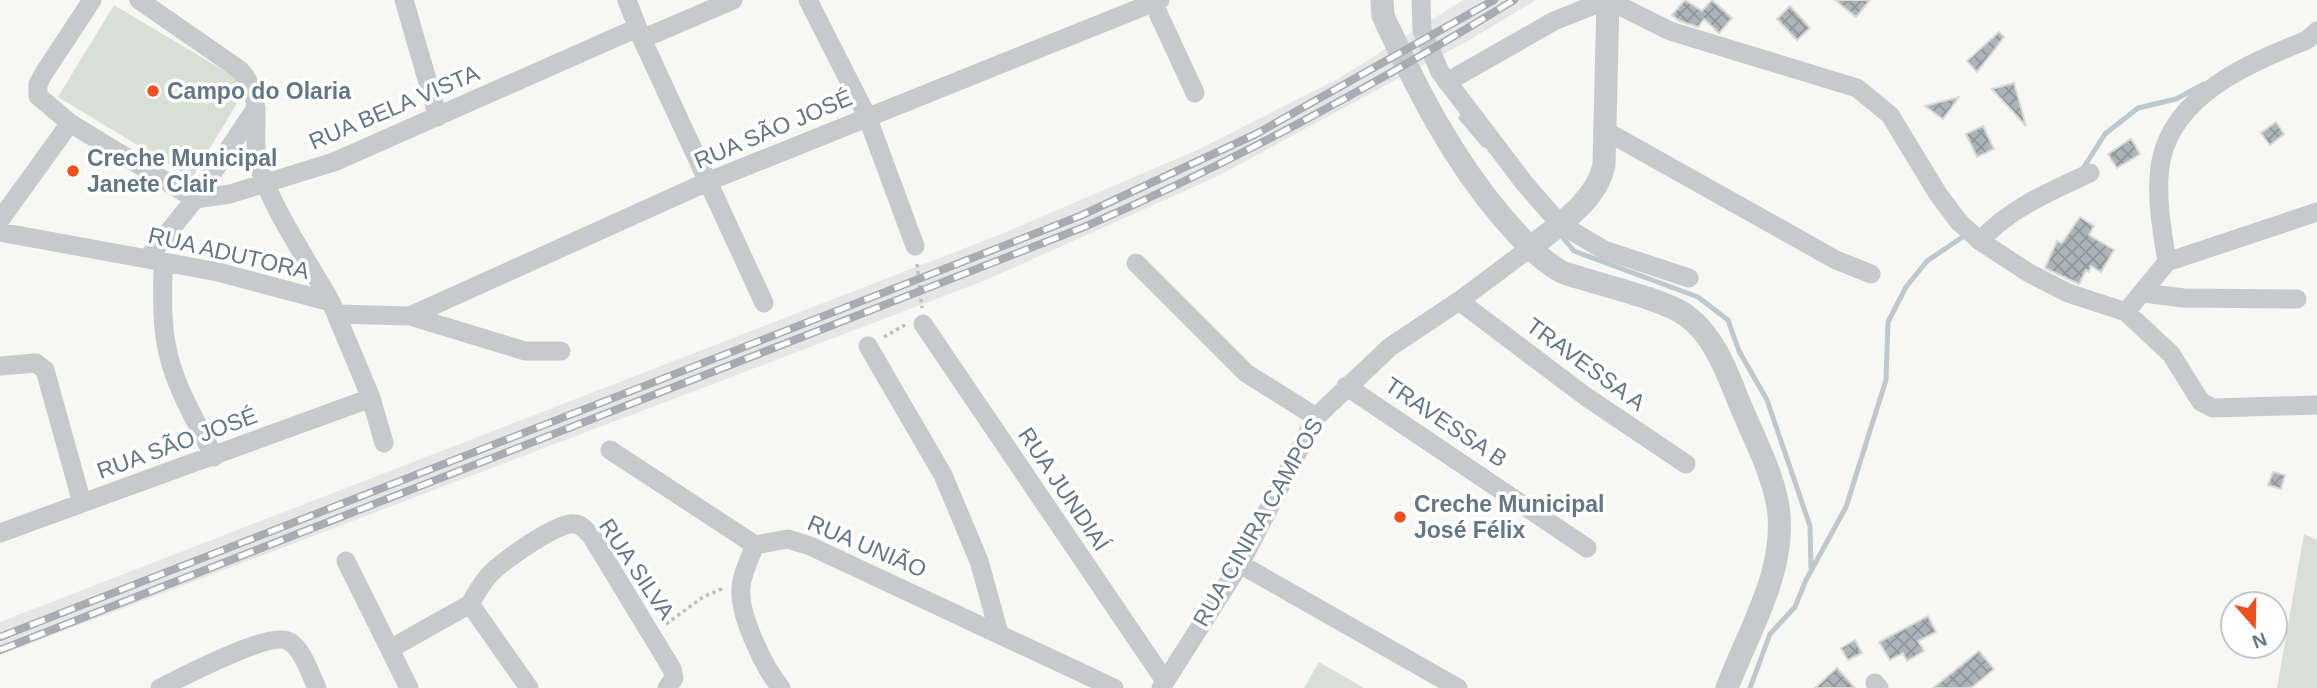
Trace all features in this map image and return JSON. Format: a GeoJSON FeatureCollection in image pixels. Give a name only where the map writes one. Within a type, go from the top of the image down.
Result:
{"type":"FeatureCollection","features":[{"type":"Feature","properties":{"kind":"street"},"geometry":{"type":"LineString","coordinates":[[92,0],[44,73],[36,90],[43,103],[70,123],[195,199]]}},
{"type":"Feature","properties":{"kind":"street"},"geometry":{"type":"LineString","coordinates":[[139,0],[240,70],[254,87],[257,155],[265,183],[334,308],[371,398],[384,443]]}},
{"type":"Feature","properties":{"kind":"street"},"geometry":{"type":"LineString","coordinates":[[404,0],[438,117]]}},
{"type":"Feature","properties":{"kind":"street"},"geometry":{"type":"LineString","coordinates":[[627,0],[640,34],[764,303]]}},
{"type":"Feature","properties":{"kind":"street","name":"RUA BELA VISTA"},"geometry":{"type":"LineString","coordinates":[[195,199],[230,194],[334,162],[640,34],[733,0]]}},
{"type":"Feature","properties":{"kind":"street"},"geometry":{"type":"LineString","coordinates":[[808,0],[867,116],[915,246]]}},
{"type":"Feature","properties":{"kind":"street"},"geometry":{"type":"LineString","coordinates":[[1422,0],[1420,16],[1427,44],[1447,82],[1558,226],[1604,250],[1689,278]]}},
{"type":"Feature","properties":{"kind":"street"},"geometry":{"type":"LineString","coordinates":[[1447,82],[1555,21],[1608,0],[1670,31],[1857,88],[1890,115],[1959,222],[1978,239],[2029,273],[2068,293],[2126,312],[2171,354],[2201,402],[2213,408],[2301,403],[2317,405]]}},
{"type":"Feature","properties":{"kind":"street"},"geometry":{"type":"LineString","coordinates":[[1533,245],[1558,226],[1601,181],[1604,165],[1608,0]]}},
{"type":"Feature","properties":{"kind":"street"},"geometry":{"type":"LineString","coordinates":[[1155,1],[1195,93]]}},
{"type":"Feature","properties":{"kind":"street","name":"RUA SÃO JOSÉ"},"geometry":{"type":"LineString","coordinates":[[410,316],[707,182],[1155,1]]}},
{"type":"Feature","properties":{"kind":"street"},"geometry":{"type":"LineString","coordinates":[[1379,5],[1418,89],[1452,152],[1478,189],[1562,272],[1686,314],[1710,341],[1724,366],[1768,471],[1777,500],[1780,527],[1773,573],[1727,688]]}},
{"type":"Feature","properties":{"kind":"street"},"geometry":{"type":"LineString","coordinates":[[2167,262],[2162,230],[2160,163],[2175,127],[2192,104],[2224,80],[2273,53],[2307,40],[2317,31]]}},
{"type":"Feature","properties":{"kind":"street"},"geometry":{"type":"LineString","coordinates":[[214,457],[176,380],[167,351],[155,261],[256,108]]}},
{"type":"Feature","properties":{"kind":"street"},"geometry":{"type":"LineString","coordinates":[[0,220],[70,123]]}},
{"type":"Feature","properties":{"kind":"street"},"geometry":{"type":"LineString","coordinates":[[1604,130],[1836,260],[1871,274]]}},
{"type":"Feature","properties":{"kind":"street"},"geometry":{"type":"LineString","coordinates":[[1978,239],[2016,209],[2090,173]]}},
{"type":"Feature","properties":{"kind":"street"},"geometry":{"type":"LineString","coordinates":[[2126,312],[2167,262],[2317,212]]}},
{"type":"Feature","properties":{"kind":"street","name":"RUA ADUTORA"},"geometry":{"type":"LineString","coordinates":[[0,232],[218,272],[334,308],[410,316],[525,351],[561,351]]}},
{"type":"Feature","properties":{"kind":"street","name":"RUA CINIRA CAMPOS"},"geometry":{"type":"LineString","coordinates":[[1163,684],[1240,564],[1316,417],[1346,386],[1391,347],[1459,301],[1533,245]]}},
{"type":"Feature","properties":{"kind":"street"},"geometry":{"type":"LineString","coordinates":[[1136,263],[1246,373],[1316,417]]}},
{"type":"Feature","properties":{"kind":"street"},"geometry":{"type":"LineString","coordinates":[[2143,293],[2197,298],[2297,299]]}},
{"type":"Feature","properties":{"kind":"street","name":"TRAVESSA A"},"geometry":{"type":"LineString","coordinates":[[1459,301],[1585,396],[1686,464]]}},
{"type":"Feature","properties":{"kind":"street","name":"RUA JUNDIAÍ"},"geometry":{"type":"LineString","coordinates":[[923,320],[1163,684]]}},
{"type":"Feature","properties":{"kind":"street"},"geometry":{"type":"LineString","coordinates":[[868,346],[943,475],[979,561],[999,633]]}},
{"type":"Feature","properties":{"kind":"street"},"geometry":{"type":"LineString","coordinates":[[0,366],[36,363],[45,370],[82,503]]}},
{"type":"Feature","properties":{"kind":"street","name":"TRAVESSA B"},"geometry":{"type":"LineString","coordinates":[[1346,386],[1587,548]]}},
{"type":"Feature","properties":{"kind":"street","name":"RUA SÃO JOSÉ"},"geometry":{"type":"LineString","coordinates":[[0,533],[371,398]]}},
{"type":"Feature","properties":{"kind":"street"},"geometry":{"type":"LineString","coordinates":[[610,450],[755,545],[740,588],[752,635],[781,688]]}},
{"type":"Feature","properties":{"kind":"street","name":"RUA SILVA"},"geometry":{"type":"LineString","coordinates":[[470,604],[489,575],[507,560],[573,523],[582,526],[592,537],[672,670],[674,678],[667,688]]}},
{"type":"Feature","properties":{"kind":"street","name":"RUA UNIÃO"},"geometry":{"type":"LineString","coordinates":[[755,545],[788,539],[810,545],[1114,688]]}},
{"type":"Feature","properties":{"kind":"street"},"geometry":{"type":"LineString","coordinates":[[346,561],[409,688]]}},
{"type":"Feature","properties":{"kind":"street"},"geometry":{"type":"LineString","coordinates":[[1240,564],[1458,688]]}},
{"type":"Feature","properties":{"kind":"street"},"geometry":{"type":"LineString","coordinates":[[390,649],[470,604],[529,688]]}},
{"type":"Feature","properties":{"kind":"street"},"geometry":{"type":"LineString","coordinates":[[160,688],[250,647],[281,638],[290,642],[298,651],[317,688]]}},
{"type":"Feature","properties":{"kind":"path"},"geometry":{"type":"LineString","coordinates":[[868,346],[923,320],[915,246]]}},
{"type":"Feature","properties":{"kind":"path"},"geometry":{"type":"LineString","coordinates":[[651,635],[719,588],[740,588]]}},
{"type":"Feature","properties":{"kind":"shaded area"},"geometry":{"type":"Polygon","coordinates":[[[1463,0],[1536,0],[1473,38],[1216,177],[986,280],[0,655],[0,622],[999,235],[1195,151],[1338,79],[1463,0]]]}},
{"type":"Feature","properties":{"kind":"shaded area","name":"Campo do Olaria"},"geometry":{"type":"Polygon","coordinates":[[[114,5],[248,85],[192,178],[58,97],[114,5]]]}},
{"type":"Feature","properties":{"kind":"shaded area"},"geometry":{"type":"Polygon","coordinates":[[[2304,534],[2317,540],[2317,688],[2277,688],[2282,660],[2289,660],[2289,620],[2304,534]]]}},
{"type":"Feature","properties":{"kind":"shaded area"},"geometry":{"type":"Polygon","coordinates":[[[1319,662],[1364,688],[1304,688],[1319,662]]]}},
{"type":"Feature","properties":{"kind":"building"},"geometry":{"type":"Polygon","coordinates":[[[1685,0],[1702,11],[1712,0],[1732,18],[1719,33],[1704,19],[1698,27],[1680,21],[1672,15],[1685,0]]]}},
{"type":"Feature","properties":{"kind":"building"},"geometry":{"type":"Polygon","coordinates":[[[1835,0],[1870,0],[1856,17],[1835,0]]]}},
{"type":"Feature","properties":{"kind":"building"},"geometry":{"type":"Polygon","coordinates":[[[1790,6],[1810,28],[1797,40],[1777,19],[1790,6]]]}},
{"type":"Feature","properties":{"kind":"building"},"geometry":{"type":"Polygon","coordinates":[[[1999,32],[2004,37],[1977,72],[1967,61],[1999,32]]]}},
{"type":"Feature","properties":{"kind":"building"},"geometry":{"type":"Polygon","coordinates":[[[2014,83],[2026,126],[1992,89],[2014,83]]]}},
{"type":"Feature","properties":{"kind":"building"},"geometry":{"type":"Polygon","coordinates":[[[1959,97],[1943,119],[1925,106],[1959,97]]]}},
{"type":"Feature","properties":{"kind":"building"},"geometry":{"type":"Polygon","coordinates":[[[2276,122],[2284,134],[2270,145],[2261,133],[2276,122]]]}},
{"type":"Feature","properties":{"kind":"building"},"geometry":{"type":"Polygon","coordinates":[[[1983,126],[1994,149],[1977,157],[1966,134],[1983,126]]]}},
{"type":"Feature","properties":{"kind":"building"},"geometry":{"type":"Polygon","coordinates":[[[2131,139],[2140,154],[2117,168],[2108,154],[2131,139]]]}},
{"type":"Feature","properties":{"kind":"building"},"geometry":{"type":"Polygon","coordinates":[[[2080,217],[2094,226],[2089,235],[2114,250],[2101,272],[2091,266],[2079,284],[2045,268],[2057,241],[2062,243],[2080,217]]]}},
{"type":"Feature","properties":{"kind":"building"},"geometry":{"type":"Polygon","coordinates":[[[2273,472],[2285,475],[2281,489],[2268,485],[2273,472]]]}},
{"type":"Feature","properties":{"kind":"building"},"geometry":{"type":"Polygon","coordinates":[[[1928,616],[1936,632],[1918,641],[1924,651],[1907,661],[1903,653],[1890,660],[1879,642],[1928,616]]]}},
{"type":"Feature","properties":{"kind":"building"},"geometry":{"type":"Polygon","coordinates":[[[1855,640],[1862,653],[1848,660],[1841,648],[1855,640]]]}},
{"type":"Feature","properties":{"kind":"building"},"geometry":{"type":"Polygon","coordinates":[[[1979,651],[1994,669],[1971,688],[1933,688],[1979,651]]]}},
{"type":"Feature","properties":{"kind":"building"},"geometry":{"type":"Polygon","coordinates":[[[1837,668],[1855,688],[1815,688],[1837,668]]]}},
{"type":"Feature","properties":{"kind":"waterway"},"geometry":{"type":"LineString","coordinates":[[2082,170],[2105,134],[2138,108],[2176,99],[2204,84]]}},
{"type":"Feature","properties":{"kind":"waterway"},"geometry":{"type":"LineString","coordinates":[[1461,118],[1484,145]]}},
{"type":"Feature","properties":{"kind":"waterway"},"geometry":{"type":"LineString","coordinates":[[1558,232],[1574,251],[1698,297],[1728,320],[1739,351],[1767,400],[1810,526],[1811,568]]}},
{"type":"Feature","properties":{"kind":"waterway"},"geometry":{"type":"LineString","coordinates":[[1806,580],[1846,507],[1886,380],[1888,322],[1906,287],[1927,261],[1967,234]]}},
{"type":"Feature","properties":{"kind":"waterway"},"geometry":{"type":"LineString","coordinates":[[1750,688],[1770,634],[1795,607],[1806,580]]}},
{"type":"Feature","properties":{"kind":"railway"},"geometry":{"type":"LineString","coordinates":[[0,637],[1080,216],[1256,134],[1494,0]]}},
{"type":"Feature","properties":{"kind":"railway"},"geometry":{"type":"LineString","coordinates":[[0,650],[1084,227],[1195,176],[1303,121],[1514,0]]}},
{"type":"Feature","properties":{"kind":"place","name":"Campo do Olaria"},"geometry":{"type":"Point","coordinates":[153,91]}},
{"type":"Feature","properties":{"kind":"place","name":"Creche Municipal Janete Clair"},"geometry":{"type":"Point","coordinates":[73,171]}},
{"type":"Feature","properties":{"kind":"place","name":"Creche Municipal José Félix"},"geometry":{"type":"Point","coordinates":[1400,517]}}]}
